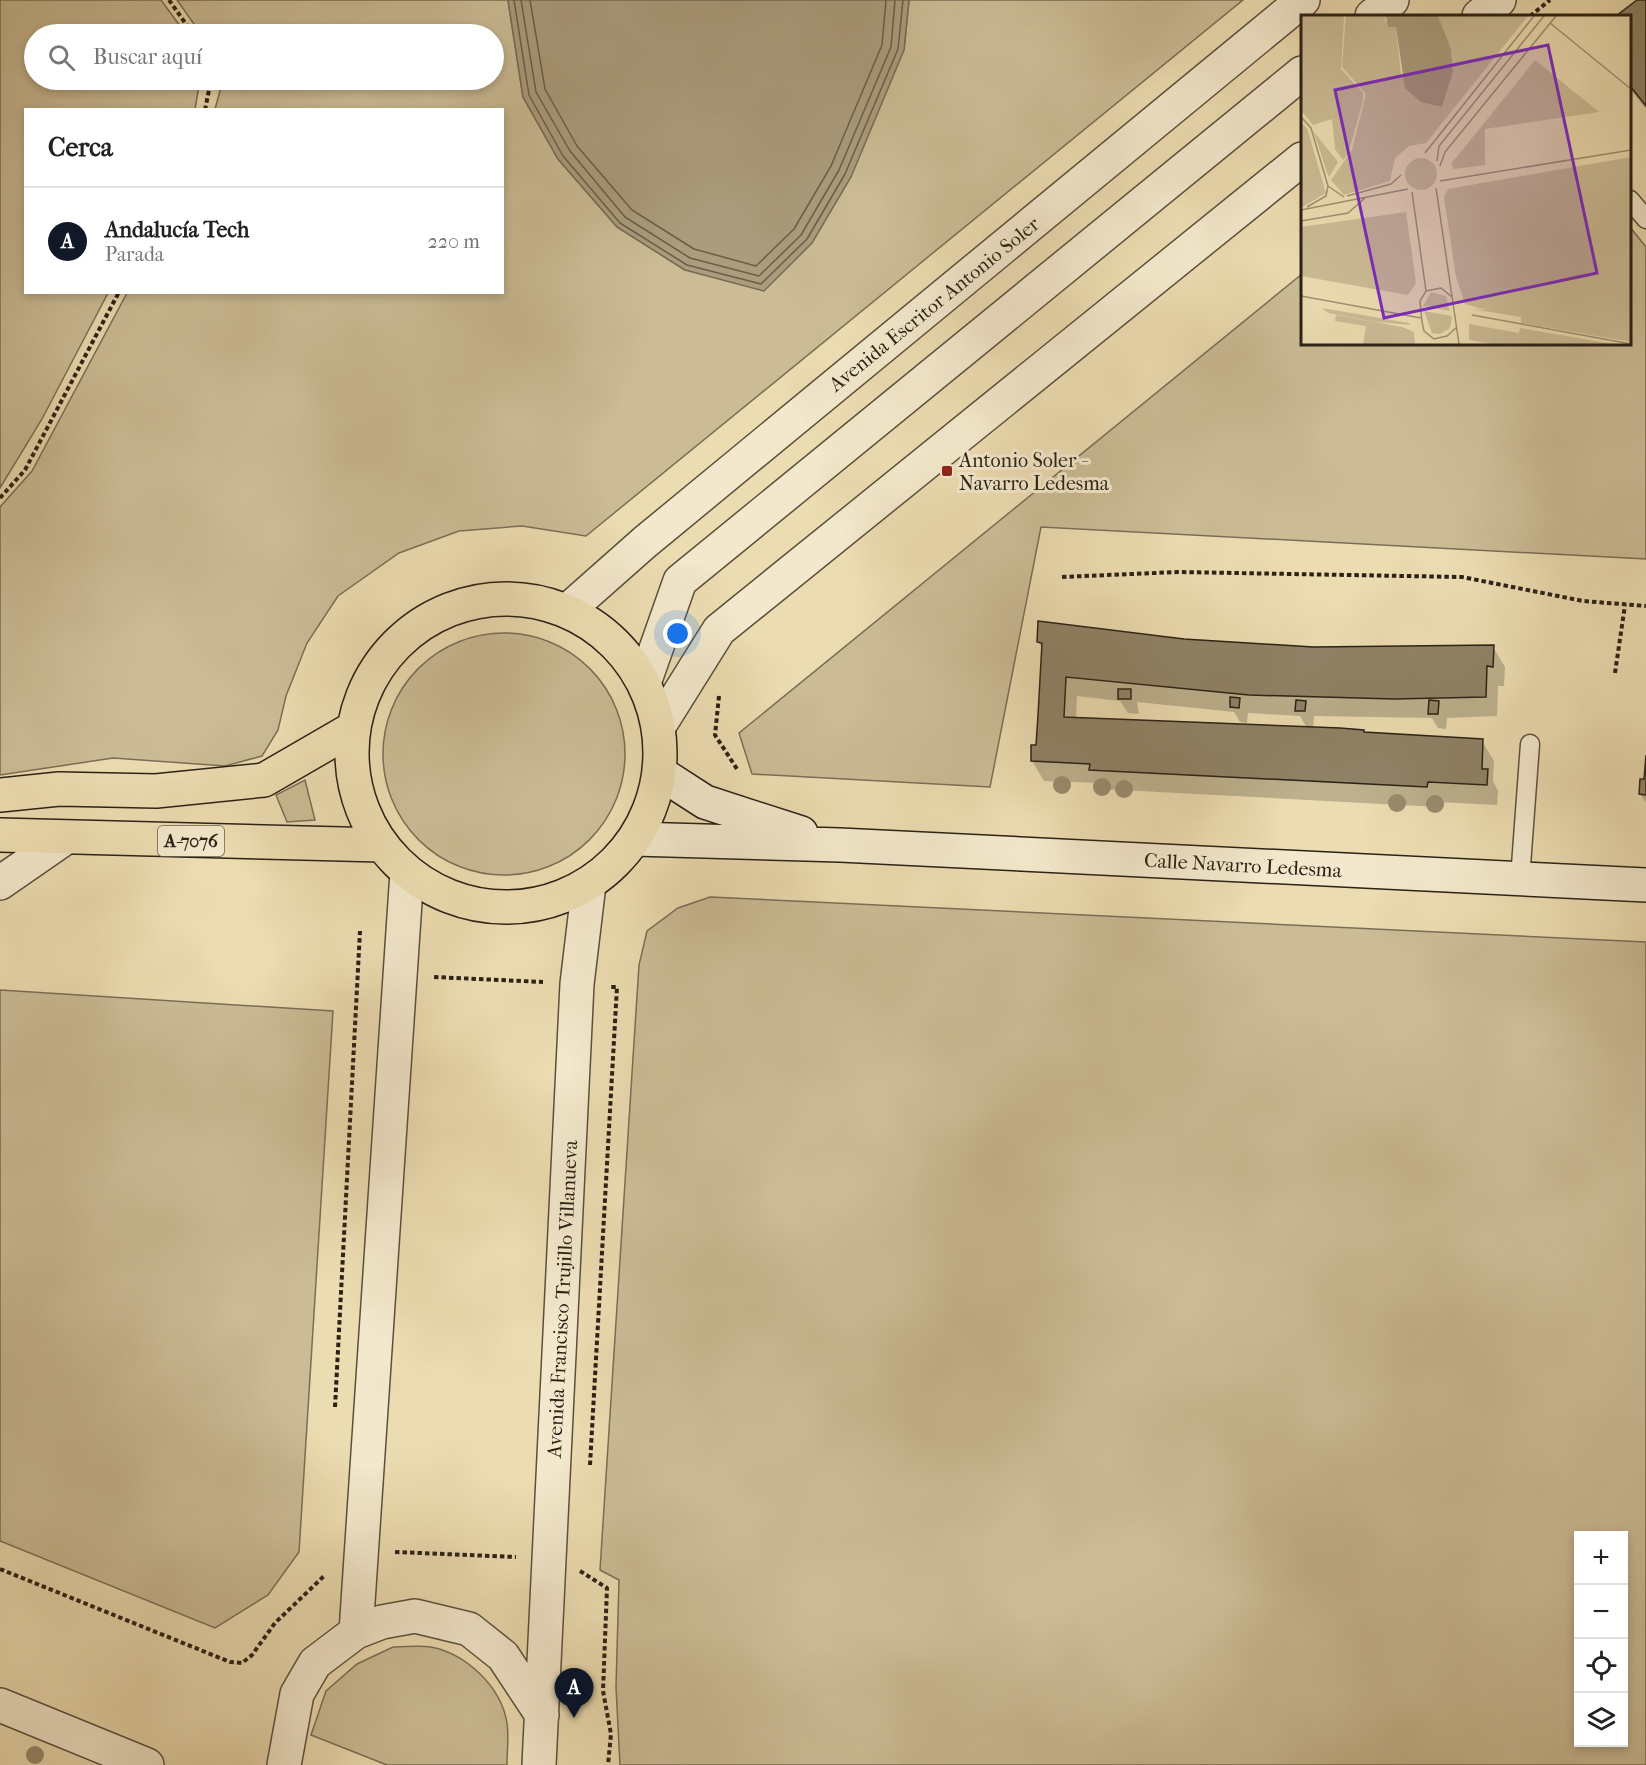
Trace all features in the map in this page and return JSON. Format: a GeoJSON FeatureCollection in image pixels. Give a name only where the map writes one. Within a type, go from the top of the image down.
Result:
{"type":"FeatureCollection","features":[{"type":"Feature","properties":{"kind":"main road"},"geometry":{"type":"LineString","coordinates":[[522,598],[567,610],[612,640],[644,683],[659,726],[660,773],[652,807],[635,839],[615,864],[589,884],[544,903],[496,907],[449,897],[407,872],[381,845],[361,809],[351,770],[352,729],[366,684],[393,646],[430,617],[474,601],[522,598]]}},
{"type":"Feature","properties":{"kind":"main road"},"geometry":{"type":"LineString","coordinates":[[0,795],[59,789],[156,791],[264,780],[352,729]]}},
{"type":"Feature","properties":{"kind":"main road","name":"A-7076"},"geometry":{"type":"LineString","coordinates":[[0,835],[381,845]]}},
{"type":"Feature","properties":{"kind":"street","name":"Avenida Escritor Antonio Soler"},"geometry":{"type":"LineString","coordinates":[[567,610],[654,535],[1303,0]]}},
{"type":"Feature","properties":{"kind":"street"},"geometry":{"type":"LineString","coordinates":[[1373,15],[1392,0]]}},
{"type":"Feature","properties":{"kind":"street"},"geometry":{"type":"LineString","coordinates":[[1480,15],[1499,0]]}},
{"type":"Feature","properties":{"kind":"street"},"geometry":{"type":"LineString","coordinates":[[644,683],[680,581],[1301,74]]}},
{"type":"Feature","properties":{"kind":"street"},"geometry":{"type":"LineString","coordinates":[[659,726],[719,630],[1301,160]]}},
{"type":"Feature","properties":{"kind":"street","name":"Calle Navarro Ledesma"},"geometry":{"type":"LineString","coordinates":[[660,773],[705,802],[840,845]]}},
{"type":"Feature","properties":{"kind":"street"},"geometry":{"type":"LineString","coordinates":[[0,883],[65,838]]}},
{"type":"Feature","properties":{"kind":"street","name":"Calle Navarro Ledesma"},"geometry":{"type":"LineString","coordinates":[[635,839],[840,845],[1646,885]]}},
{"type":"Feature","properties":{"kind":"street"},"geometry":{"type":"LineString","coordinates":[[356,1632],[407,872]]}},
{"type":"Feature","properties":{"kind":"street","name":"Avenida Francisco Trujillo Villanueva"},"geometry":{"type":"LineString","coordinates":[[539,1765],[577,984],[589,884]]}},
{"type":"Feature","properties":{"kind":"street"},"geometry":{"type":"LineString","coordinates":[[284,1765],[297,1694],[315,1663],[356,1632],[382,1622],[416,1616],[469,1629],[502,1656],[542,1715]]}},
{"type":"Feature","properties":{"kind":"street"},"geometry":{"type":"LineString","coordinates":[[0,1705],[147,1765]]}},
{"type":"Feature","properties":{"kind":"lane"},"geometry":{"type":"LineString","coordinates":[[1631,202],[1646,219]]}},
{"type":"Feature","properties":{"kind":"lane"},"geometry":{"type":"LineString","coordinates":[[1520,879],[1530,744]]}},
{"type":"Feature","properties":{"kind":"path"},"geometry":{"type":"LineString","coordinates":[[169,0],[186,24]]}},
{"type":"Feature","properties":{"kind":"path"},"geometry":{"type":"LineString","coordinates":[[1531,15],[1550,0]]}},
{"type":"Feature","properties":{"kind":"path"},"geometry":{"type":"LineString","coordinates":[[205,108],[209,90]]}},
{"type":"Feature","properties":{"kind":"path"},"geometry":{"type":"LineString","coordinates":[[0,498],[24,470],[118,294]]}},
{"type":"Feature","properties":{"kind":"path"},"geometry":{"type":"LineString","coordinates":[[1062,577],[1190,572],[1462,577],[1583,601],[1646,606]]}},
{"type":"Feature","properties":{"kind":"path"},"geometry":{"type":"LineString","coordinates":[[1616,673],[1625,605]]}},
{"type":"Feature","properties":{"kind":"path"},"geometry":{"type":"LineString","coordinates":[[720,690],[715,735],[737,769]]}},
{"type":"Feature","properties":{"kind":"path"},"geometry":{"type":"LineString","coordinates":[[334,1419],[360,931]]}},
{"type":"Feature","properties":{"kind":"path"},"geometry":{"type":"LineString","coordinates":[[0,1569],[230,1662],[242,1663],[252,1655],[275,1623],[323,1579],[325,1573]]}},
{"type":"Feature","properties":{"kind":"shaded area"},"geometry":{"type":"Polygon","coordinates":[[[0,0],[161,0],[179,24],[24,24],[24,90],[198,90],[195,108],[24,108],[24,294],[107,294],[42,419],[0,488],[0,0]]]}},
{"type":"Feature","properties":{"kind":"shaded area"},"geometry":{"type":"Polygon","coordinates":[[[177,0],[508,0],[523,97],[558,159],[617,227],[685,270],[904,50],[909,0],[1243,0],[586,536],[522,526],[459,531],[399,553],[338,596],[307,643],[286,696],[278,730],[262,756],[225,766],[113,758],[0,775],[0,507],[32,471],[126,294],[504,294],[504,108],[215,108],[220,90],[504,90],[504,24],[194,24],[177,0]]]}},
{"type":"Feature","properties":{"kind":"shaded area"},"geometry":{"type":"Polygon","coordinates":[[[1631,228],[1646,247],[1646,559],[1041,527],[990,787],[752,774],[739,733],[1301,275],[1301,345],[1631,345],[1631,228]]]}},
{"type":"Feature","properties":{"kind":"shaded area"},"geometry":{"type":"Polygon","coordinates":[[[492,633],[516,633],[539,638],[561,647],[590,668],[605,687],[616,708],[623,730],[625,754],[623,778],[616,800],[605,821],[590,840],[561,861],[539,870],[516,875],[492,875],[469,870],[447,861],[427,848],[410,831],[397,811],[388,789],[383,766],[383,742],[388,719],[397,697],[410,677],[427,660],[447,647],[469,638],[492,633]]]}},
{"type":"Feature","properties":{"kind":"shaded area"},"geometry":{"type":"Polygon","coordinates":[[[305,780],[315,820],[287,822],[276,795],[305,780]]]}},
{"type":"Feature","properties":{"kind":"shaded area"},"geometry":{"type":"Polygon","coordinates":[[[710,897],[1646,942],[1646,1765],[620,1765],[616,1687],[619,1580],[600,1570],[639,965],[647,931],[678,908],[710,897]]]}},
{"type":"Feature","properties":{"kind":"shaded area"},"geometry":{"type":"Polygon","coordinates":[[[0,990],[333,1011],[299,1552],[268,1595],[215,1628],[0,1541],[0,990]]]}},
{"type":"Feature","properties":{"kind":"shaded area"},"geometry":{"type":"Polygon","coordinates":[[[426,1646],[444,1651],[469,1664],[480,1674],[498,1696],[503,1709],[508,1728],[507,1765],[387,1765],[311,1735],[326,1691],[357,1664],[393,1647],[426,1646]]]}},
{"type":"Feature","properties":{"kind":"water"},"geometry":{"type":"Polygon","coordinates":[[[508,0],[909,0],[904,50],[851,177],[812,243],[764,291],[685,270],[617,227],[558,159],[523,97],[508,0]]]}},
{"type":"Feature","properties":{"kind":"building"},"geometry":{"type":"Polygon","coordinates":[[[1637,0],[1646,0],[1646,106],[1631,87],[1631,15],[1617,15],[1637,0]]]}},
{"type":"Feature","properties":{"kind":"building"},"geometry":{"type":"Polygon","coordinates":[[[1038,621],[1184,639],[1313,647],[1494,645],[1493,667],[1487,666],[1486,697],[1394,699],[1249,695],[1066,677],[1064,717],[1340,728],[1364,730],[1364,732],[1483,739],[1482,769],[1488,769],[1487,785],[1428,782],[1427,787],[1089,770],[1090,764],[1031,761],[1031,745],[1036,745],[1042,643],[1037,642],[1038,621]]]}},
{"type":"Feature","properties":{"kind":"building"},"geometry":{"type":"Polygon","coordinates":[[[1118,689],[1131,689],[1131,699],[1118,699],[1118,689]]]}},
{"type":"Feature","properties":{"kind":"building"},"geometry":{"type":"Polygon","coordinates":[[[1230,697],[1240,698],[1239,708],[1230,707],[1230,697]]]}},
{"type":"Feature","properties":{"kind":"building"},"geometry":{"type":"Polygon","coordinates":[[[1296,700],[1306,701],[1305,711],[1295,711],[1296,700]]]}},
{"type":"Feature","properties":{"kind":"building"},"geometry":{"type":"Polygon","coordinates":[[[1429,700],[1439,701],[1438,714],[1428,714],[1429,700]]]}},
{"type":"Feature","properties":{"kind":"building"},"geometry":{"type":"Polygon","coordinates":[[[1646,755],[1646,795],[1639,794],[1640,779],[1644,779],[1646,755]]]}},
{"type":"Feature","properties":{"kind":"place","name":"Antonio Soler - Navarro Ledesma"},"geometry":{"type":"Point","coordinates":[947,471]}},
{"type":"Feature","properties":{"kind":"place","name":"Andalucía Tech"},"geometry":{"type":"Point","coordinates":[574,1718]}}]}
